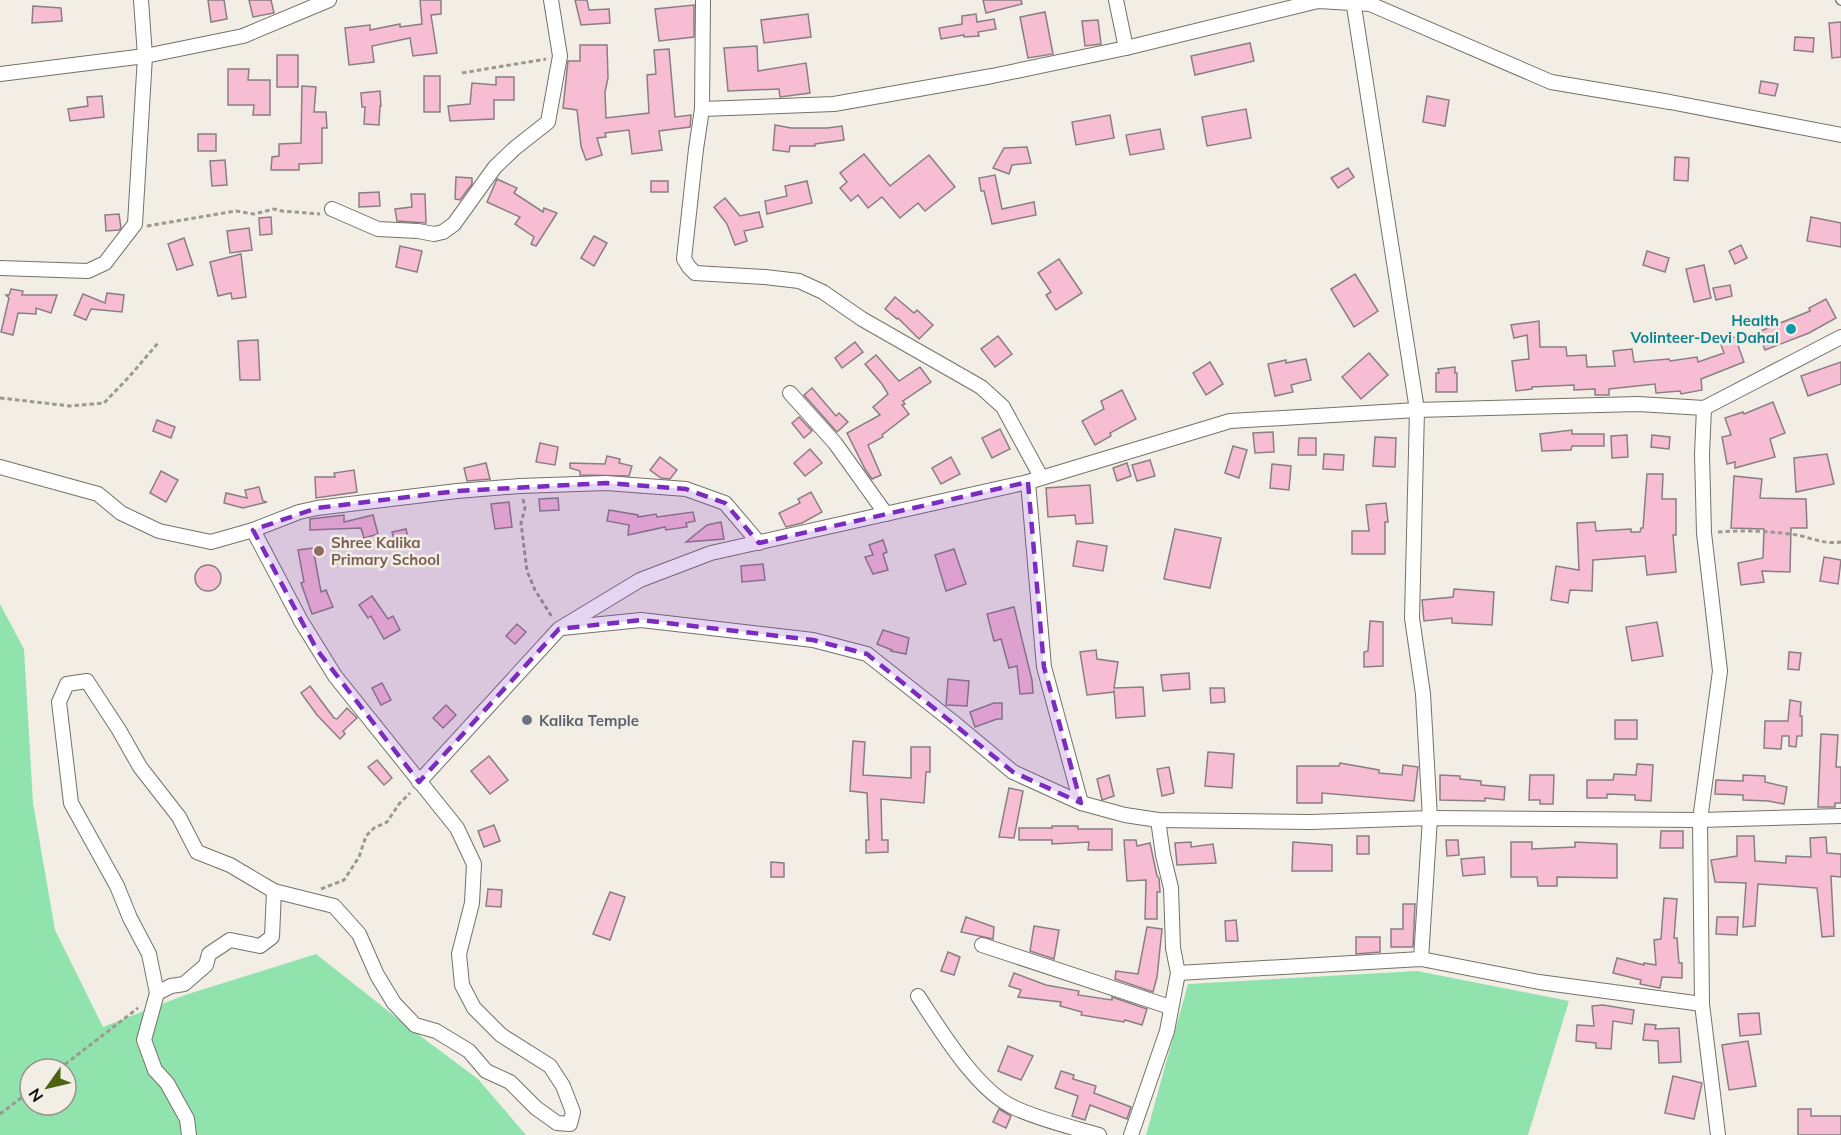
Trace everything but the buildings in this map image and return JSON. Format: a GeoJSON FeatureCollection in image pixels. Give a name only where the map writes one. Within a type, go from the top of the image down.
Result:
{"type":"FeatureCollection","features":[{"type":"Feature","properties":{"kind":"street"},"geometry":{"type":"LineString","coordinates":[[0,268],[88,271],[105,263],[135,224],[144,56],[141,0]]}},
{"type":"Feature","properties":{"kind":"street"},"geometry":{"type":"LineString","coordinates":[[0,74],[144,56],[243,36],[329,0]]}},
{"type":"Feature","properties":{"kind":"street"},"geometry":{"type":"LineString","coordinates":[[332,209],[378,229],[434,234],[443,232],[454,224],[495,167],[514,148],[548,122],[560,56],[551,0]]}},
{"type":"Feature","properties":{"kind":"street"},"geometry":{"type":"LineString","coordinates":[[703,0],[702,109],[684,259],[695,273],[799,281],[823,292],[862,319],[981,387],[1003,407],[1034,479],[1044,667],[1081,802]]}},
{"type":"Feature","properties":{"kind":"street"},"geometry":{"type":"LineString","coordinates":[[1116,0],[1126,48]]}},
{"type":"Feature","properties":{"kind":"street"},"geometry":{"type":"LineString","coordinates":[[702,109],[834,104],[992,76],[1126,48],[1318,1],[1370,4],[1551,82],[1841,135]]}},
{"type":"Feature","properties":{"kind":"street"},"geometry":{"type":"LineString","coordinates":[[1353,2],[1417,410],[1412,618],[1423,694],[1430,818],[1421,959]]}},
{"type":"Feature","properties":{"kind":"street"},"geometry":{"type":"LineString","coordinates":[[419,782],[559,628],[640,580],[711,553],[1034,479],[1230,421],[1417,410],[1638,404],[1704,408],[1841,337]]}},
{"type":"Feature","properties":{"kind":"street"},"geometry":{"type":"LineString","coordinates":[[790,393],[835,443],[886,514]]}},
{"type":"Feature","properties":{"kind":"street"},"geometry":{"type":"LineString","coordinates":[[1704,408],[1702,454],[1704,533],[1720,671],[1700,820],[1702,1004],[1718,1135]]}},
{"type":"Feature","properties":{"kind":"street"},"geometry":{"type":"LineString","coordinates":[[0,467],[98,494],[121,513],[159,531],[211,542],[254,530],[299,512],[316,508],[457,491],[606,483],[686,489],[725,503],[759,543]]}},
{"type":"Feature","properties":{"kind":"street"},"geometry":{"type":"LineString","coordinates":[[189,1135],[187,1119],[167,1083],[155,1070],[144,1040],[157,993],[149,954],[130,918],[117,886],[71,803],[59,702],[68,684],[87,681],[120,730],[140,767],[178,817],[198,852],[230,866],[274,891],[334,906],[359,934],[394,1003],[416,1025],[436,1031],[469,1051],[486,1071],[510,1082],[536,1108],[557,1123],[570,1124],[573,1112],[564,1086],[550,1066],[501,1035],[474,1008],[462,985],[459,954],[472,903],[474,864],[457,828],[364,714],[317,650],[254,530]]}},
{"type":"Feature","properties":{"kind":"street"},"geometry":{"type":"LineString","coordinates":[[559,628],[641,620],[813,640],[867,654],[954,722],[1013,772],[1081,802],[1125,816],[1158,820],[1311,822],[1430,818],[1700,820],[1841,816]]}},
{"type":"Feature","properties":{"kind":"street"},"geometry":{"type":"LineString","coordinates":[[1131,1135],[1167,1030],[1178,973],[1173,948],[1171,888],[1158,820]]}},
{"type":"Feature","properties":{"kind":"street"},"geometry":{"type":"LineString","coordinates":[[157,993],[171,986],[184,984],[206,965],[209,954],[230,940],[260,945],[272,937],[274,891]]}},
{"type":"Feature","properties":{"kind":"street"},"geometry":{"type":"LineString","coordinates":[[982,945],[1170,1007]]}},
{"type":"Feature","properties":{"kind":"street"},"geometry":{"type":"LineString","coordinates":[[1178,973],[1421,959],[1539,982],[1702,1004]]}},
{"type":"Feature","properties":{"kind":"street"},"geometry":{"type":"LineString","coordinates":[[918,996],[967,1067],[990,1090],[1013,1108],[1099,1135]]}},
{"type":"Feature","properties":{"kind":"path"},"geometry":{"type":"LineString","coordinates":[[462,74],[560,56]]}},
{"type":"Feature","properties":{"kind":"path"},"geometry":{"type":"LineString","coordinates":[[135,224],[150,227],[236,211],[254,214],[274,208],[282,211],[321,214],[332,209]]}},
{"type":"Feature","properties":{"kind":"path"},"geometry":{"type":"LineString","coordinates":[[0,398],[70,406],[104,403],[158,344]]}},
{"type":"Feature","properties":{"kind":"path"},"geometry":{"type":"LineString","coordinates":[[519,486],[525,508],[521,523],[526,571],[559,628]]}},
{"type":"Feature","properties":{"kind":"path"},"geometry":{"type":"LineString","coordinates":[[1704,533],[1744,530],[1792,534],[1830,544],[1841,542]]}},
{"type":"Feature","properties":{"kind":"path"},"geometry":{"type":"LineString","coordinates":[[308,899],[324,887],[344,880],[359,857],[366,836],[374,828],[387,822],[399,804],[419,782]]}},
{"type":"Feature","properties":{"kind":"path"},"geometry":{"type":"LineString","coordinates":[[74,1057],[157,993]]}},
{"type":"Feature","properties":{"kind":"path"},"geometry":{"type":"LineString","coordinates":[[0,1114],[18,1100]]}},
{"type":"Feature","properties":{"kind":"highlighted area"},"geometry":{"type":"Polygon","coordinates":[[[1028,482],[1044,667],[1081,803],[1013,772],[867,654],[813,640],[641,620],[559,629],[419,782],[317,650],[253,530],[317,508],[457,491],[606,483],[686,489],[725,503],[759,543],[1028,482]]]}},
{"type":"Feature","properties":{"kind":"green space"},"geometry":{"type":"Polygon","coordinates":[[[0,604],[24,649],[33,803],[55,930],[103,1027],[185,995],[316,954],[478,1079],[526,1135],[0,1135],[0,604]]]}},
{"type":"Feature","properties":{"kind":"green space"},"geometry":{"type":"Polygon","coordinates":[[[1417,971],[1569,1001],[1528,1135],[1146,1135],[1188,984],[1417,971]]]}},
{"type":"Feature","properties":{"kind":"place","name":"Health Volinteer-Devi Dahal"},"geometry":{"type":"Point","coordinates":[1791,329]}},
{"type":"Feature","properties":{"kind":"place","name":"Shree Kalika Primary School"},"geometry":{"type":"Point","coordinates":[319,551]}},
{"type":"Feature","properties":{"kind":"place","name":"Kalika Temple"},"geometry":{"type":"Point","coordinates":[527,720]}}]}
